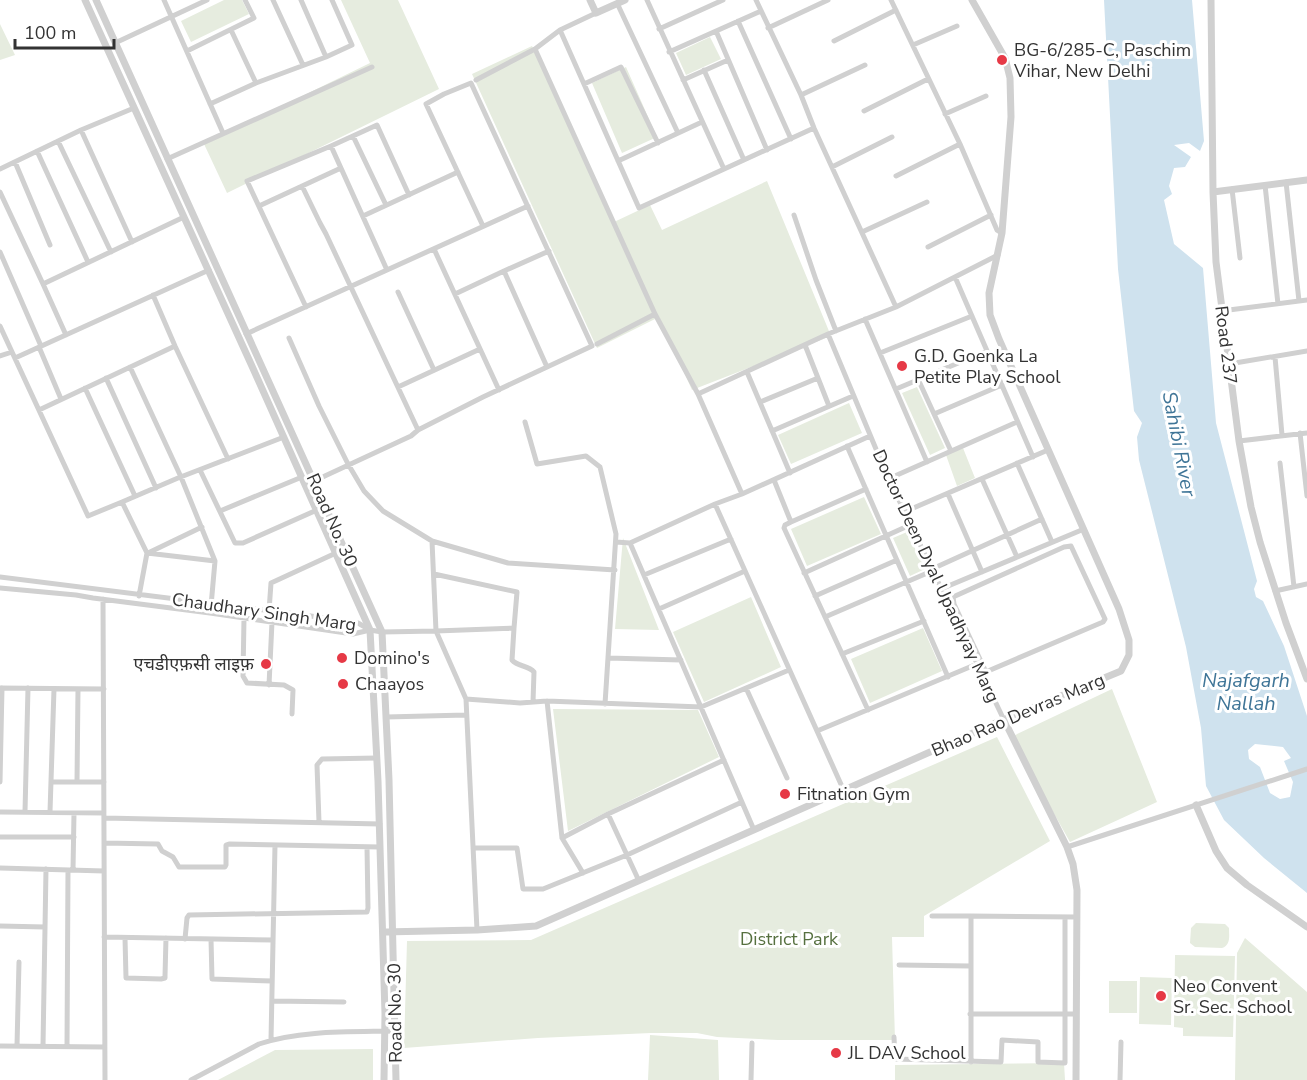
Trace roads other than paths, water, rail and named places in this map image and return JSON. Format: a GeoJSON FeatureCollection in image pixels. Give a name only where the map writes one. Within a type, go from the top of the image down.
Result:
{"type":"FeatureCollection","features":[{"type":"Feature","properties":{"kind":"street","name":"Road No. 30"},"geometry":{"type":"LineString","coordinates":[[85,0],[370,630],[380,824],[384,1080]]}},
{"type":"Feature","properties":{"kind":"street","name":"Road No. 30"},"geometry":{"type":"LineString","coordinates":[[96,0],[382,632],[389,780],[396,1080]]}},
{"type":"Feature","properties":{"kind":"street"},"geometry":{"type":"LineString","coordinates":[[164,0],[223,133]]}},
{"type":"Feature","properties":{"kind":"street"},"geometry":{"type":"LineString","coordinates":[[115,43],[207,0]]}},
{"type":"Feature","properties":{"kind":"street"},"geometry":{"type":"LineString","coordinates":[[187,51],[254,18],[245,0]]}},
{"type":"Feature","properties":{"kind":"street"},"geometry":{"type":"LineString","coordinates":[[273,0],[303,65]]}},
{"type":"Feature","properties":{"kind":"street"},"geometry":{"type":"LineString","coordinates":[[301,0],[326,57]]}},
{"type":"Feature","properties":{"kind":"street"},"geometry":{"type":"LineString","coordinates":[[210,104],[352,45],[332,0]]}},
{"type":"Feature","properties":{"kind":"street"},"geometry":{"type":"LineString","coordinates":[[590,0],[596,13]]}},
{"type":"Feature","properties":{"kind":"street"},"geometry":{"type":"LineString","coordinates":[[647,0],[724,169]]}},
{"type":"Feature","properties":{"kind":"street"},"geometry":{"type":"LineString","coordinates":[[659,29],[723,0]]}},
{"type":"Feature","properties":{"kind":"street"},"geometry":{"type":"LineString","coordinates":[[756,0],[896,307]]}},
{"type":"Feature","properties":{"kind":"street"},"geometry":{"type":"LineString","coordinates":[[768,28],[828,0]]}},
{"type":"Feature","properties":{"kind":"street"},"geometry":{"type":"LineString","coordinates":[[891,0],[960,144],[997,230],[1002,233]]}},
{"type":"Feature","properties":{"kind":"street","name":"Bhao Rao Devras Marg"},"geometry":{"type":"LineString","coordinates":[[383,932],[536,926],[1004,720],[1121,671],[1129,655],[1129,640],[1119,609],[990,315],[990,293],[1002,233],[1011,117],[1010,78],[1005,58],[972,0]]}},
{"type":"Feature","properties":{"kind":"street","name":"Road 237"},"geometry":{"type":"LineString","coordinates":[[1211,0],[1216,262],[1239,441],[1251,507],[1275,591],[1307,679]]}},
{"type":"Feature","properties":{"kind":"street"},"geometry":{"type":"LineString","coordinates":[[476,80],[536,49],[560,30],[621,2],[678,133]]}},
{"type":"Feature","properties":{"kind":"street"},"geometry":{"type":"LineString","coordinates":[[669,52],[761,10]]}},
{"type":"Feature","properties":{"kind":"street"},"geometry":{"type":"LineString","coordinates":[[834,41],[896,10]]}},
{"type":"Feature","properties":{"kind":"street"},"geometry":{"type":"LineString","coordinates":[[738,21],[791,139]]}},
{"type":"Feature","properties":{"kind":"street"},"geometry":{"type":"LineString","coordinates":[[913,45],[957,26]]}},
{"type":"Feature","properties":{"kind":"street"},"geometry":{"type":"LineString","coordinates":[[231,30],[256,83]]}},
{"type":"Feature","properties":{"kind":"street"},"geometry":{"type":"LineString","coordinates":[[560,30],[639,208],[814,128]]}},
{"type":"Feature","properties":{"kind":"street"},"geometry":{"type":"LineString","coordinates":[[716,31],[767,150]]}},
{"type":"Feature","properties":{"kind":"street"},"geometry":{"type":"LineString","coordinates":[[536,49],[655,314],[698,394],[742,494]]}},
{"type":"Feature","properties":{"kind":"street"},"geometry":{"type":"LineString","coordinates":[[683,80],[728,60]]}},
{"type":"Feature","properties":{"kind":"street"},"geometry":{"type":"LineString","coordinates":[[801,95],[865,65]]}},
{"type":"Feature","properties":{"kind":"street"},"geometry":{"type":"LineString","coordinates":[[167,159],[372,67]]}},
{"type":"Feature","properties":{"kind":"street"},"geometry":{"type":"LineString","coordinates":[[584,84],[621,67],[658,143]]}},
{"type":"Feature","properties":{"kind":"street"},"geometry":{"type":"LineString","coordinates":[[704,70],[744,160]]}},
{"type":"Feature","properties":{"kind":"street"},"geometry":{"type":"LineString","coordinates":[[864,111],[928,79]]}},
{"type":"Feature","properties":{"kind":"street"},"geometry":{"type":"LineString","coordinates":[[314,482],[592,346],[471,83],[426,104],[483,226]]}},
{"type":"Feature","properties":{"kind":"street"},"geometry":{"type":"LineString","coordinates":[[945,114],[986,96]]}},
{"type":"Feature","properties":{"kind":"street"},"geometry":{"type":"LineString","coordinates":[[0,169],[37,150],[134,108]]}},
{"type":"Feature","properties":{"kind":"street"},"geometry":{"type":"LineString","coordinates":[[618,161],[702,122]]}},
{"type":"Feature","properties":{"kind":"street"},"geometry":{"type":"LineString","coordinates":[[306,307],[247,181],[377,126],[409,195]]}},
{"type":"Feature","properties":{"kind":"street"},"geometry":{"type":"LineString","coordinates":[[81,130],[132,242]]}},
{"type":"Feature","properties":{"kind":"street"},"geometry":{"type":"LineString","coordinates":[[353,136],[386,205]]}},
{"type":"Feature","properties":{"kind":"street"},"geometry":{"type":"LineString","coordinates":[[832,167],[892,137]]}},
{"type":"Feature","properties":{"kind":"street"},"geometry":{"type":"LineString","coordinates":[[57,141],[111,252]]}},
{"type":"Feature","properties":{"kind":"street"},"geometry":{"type":"LineString","coordinates":[[896,176],[960,144]]}},
{"type":"Feature","properties":{"kind":"street"},"geometry":{"type":"LineString","coordinates":[[331,146],[387,270]]}},
{"type":"Feature","properties":{"kind":"street"},"geometry":{"type":"LineString","coordinates":[[37,150],[88,262]]}},
{"type":"Feature","properties":{"kind":"street"},"geometry":{"type":"LineString","coordinates":[[15,162],[50,245]]}},
{"type":"Feature","properties":{"kind":"street"},"geometry":{"type":"LineString","coordinates":[[259,206],[341,168]]}},
{"type":"Feature","properties":{"kind":"street"},"geometry":{"type":"LineString","coordinates":[[363,216],[458,172]]}},
{"type":"Feature","properties":{"kind":"street"},"geometry":{"type":"LineString","coordinates":[[1213,192],[1307,180]]}},
{"type":"Feature","properties":{"kind":"street"},"geometry":{"type":"LineString","coordinates":[[1286,182],[1299,302]]}},
{"type":"Feature","properties":{"kind":"street"},"geometry":{"type":"LineString","coordinates":[[1265,185],[1278,304]]}},
{"type":"Feature","properties":{"kind":"street"},"geometry":{"type":"LineString","coordinates":[[302,186],[418,430]]}},
{"type":"Feature","properties":{"kind":"street"},"geometry":{"type":"LineString","coordinates":[[1232,189],[1240,258]]}},
{"type":"Feature","properties":{"kind":"street"},"geometry":{"type":"LineString","coordinates":[[0,192],[66,335]]}},
{"type":"Feature","properties":{"kind":"street"},"geometry":{"type":"LineString","coordinates":[[862,232],[927,202]]}},
{"type":"Feature","properties":{"kind":"street"},"geometry":{"type":"LineString","coordinates":[[239,337],[528,206]]}},
{"type":"Feature","properties":{"kind":"street"},"geometry":{"type":"LineString","coordinates":[[794,215],[836,331]]}},
{"type":"Feature","properties":{"kind":"street"},"geometry":{"type":"LineString","coordinates":[[928,247],[991,215]]}},
{"type":"Feature","properties":{"kind":"street"},"geometry":{"type":"LineString","coordinates":[[43,284],[184,218]]}},
{"type":"Feature","properties":{"kind":"street"},"geometry":{"type":"LineString","coordinates":[[434,249],[499,390]]}},
{"type":"Feature","properties":{"kind":"street"},"geometry":{"type":"LineString","coordinates":[[0,252],[61,399]]}},
{"type":"Feature","properties":{"kind":"street"},"geometry":{"type":"LineString","coordinates":[[455,294],[549,252]]}},
{"type":"Feature","properties":{"kind":"street"},"geometry":{"type":"LineString","coordinates":[[698,394],[828,334],[896,307],[998,255]]}},
{"type":"Feature","properties":{"kind":"street"},"geometry":{"type":"LineString","coordinates":[[0,356],[14,355],[40,347],[209,270]]}},
{"type":"Feature","properties":{"kind":"street"},"geometry":{"type":"LineString","coordinates":[[504,271],[547,367]]}},
{"type":"Feature","properties":{"kind":"street"},"geometry":{"type":"LineString","coordinates":[[955,277],[1033,457]]}},
{"type":"Feature","properties":{"kind":"street"},"geometry":{"type":"LineString","coordinates":[[398,292],[434,370]]}},
{"type":"Feature","properties":{"kind":"street"},"geometry":{"type":"LineString","coordinates":[[153,295],[228,459]]}},
{"type":"Feature","properties":{"kind":"street"},"geometry":{"type":"LineString","coordinates":[[1221,311],[1307,300]]}},
{"type":"Feature","properties":{"kind":"street"},"geometry":{"type":"LineString","coordinates":[[597,344],[655,314]]}},
{"type":"Feature","properties":{"kind":"street"},"geometry":{"type":"LineString","coordinates":[[880,353],[972,316]]}},
{"type":"Feature","properties":{"kind":"street"},"geometry":{"type":"LineString","coordinates":[[866,319],[927,462]]}},
{"type":"Feature","properties":{"kind":"street"},"geometry":{"type":"LineString","coordinates":[[0,326],[88,516],[284,437]]}},
{"type":"Feature","properties":{"kind":"street","name":"Doctor Deen Dyal Upadhyay Marg"},"geometry":{"type":"LineString","coordinates":[[828,334],[888,479],[977,664],[984,673],[1073,864],[1077,890],[1076,1080]]}},
{"type":"Feature","properties":{"kind":"street"},"geometry":{"type":"LineString","coordinates":[[289,338],[348,464],[364,491],[383,511],[432,541],[508,563],[615,570]]}},
{"type":"Feature","properties":{"kind":"street"},"geometry":{"type":"LineString","coordinates":[[805,345],[830,406]]}},
{"type":"Feature","properties":{"kind":"street"},"geometry":{"type":"LineString","coordinates":[[39,410],[175,346]]}},
{"type":"Feature","properties":{"kind":"street"},"geometry":{"type":"LineString","coordinates":[[398,387],[480,349]]}},
{"type":"Feature","properties":{"kind":"street"},"geometry":{"type":"LineString","coordinates":[[896,389],[987,351]]}},
{"type":"Feature","properties":{"kind":"street"},"geometry":{"type":"LineString","coordinates":[[1229,364],[1307,351]]}},
{"type":"Feature","properties":{"kind":"street"},"geometry":{"type":"LineString","coordinates":[[1275,357],[1282,435]]}},
{"type":"Feature","properties":{"kind":"street"},"geometry":{"type":"LineString","coordinates":[[130,367],[181,477],[215,561],[210,613]]}},
{"type":"Feature","properties":{"kind":"street"},"geometry":{"type":"LineString","coordinates":[[747,372],[790,473]]}},
{"type":"Feature","properties":{"kind":"street"},"geometry":{"type":"LineString","coordinates":[[106,378],[156,488]]}},
{"type":"Feature","properties":{"kind":"street"},"geometry":{"type":"LineString","coordinates":[[760,402],[818,378]]}},
{"type":"Feature","properties":{"kind":"street"},"geometry":{"type":"LineString","coordinates":[[918,379],[951,451]]}},
{"type":"Feature","properties":{"kind":"street"},"geometry":{"type":"LineString","coordinates":[[934,414],[1002,385]]}},
{"type":"Feature","properties":{"kind":"street"},"geometry":{"type":"LineString","coordinates":[[85,388],[135,496]]}},
{"type":"Feature","properties":{"kind":"street"},"geometry":{"type":"LineString","coordinates":[[772,431],[854,396]]}},
{"type":"Feature","properties":{"kind":"street"},"geometry":{"type":"LineString","coordinates":[[888,479],[1017,422]]}},
{"type":"Feature","properties":{"kind":"street"},"geometry":{"type":"LineString","coordinates":[[525,423],[537,464],[586,456],[600,467],[616,534],[605,704]]}},
{"type":"Feature","properties":{"kind":"street"},"geometry":{"type":"LineString","coordinates":[[1300,433],[1307,496]]}},
{"type":"Feature","properties":{"kind":"street"},"geometry":{"type":"LineString","coordinates":[[1239,441],[1307,433]]}},
{"type":"Feature","properties":{"kind":"street"},"geometry":{"type":"LineString","coordinates":[[616,542],[630,543],[870,436]]}},
{"type":"Feature","properties":{"kind":"street"},"geometry":{"type":"LineString","coordinates":[[847,446],[948,677]]}},
{"type":"Feature","properties":{"kind":"street"},"geometry":{"type":"LineString","coordinates":[[904,513],[1048,450]]}},
{"type":"Feature","properties":{"kind":"street"},"geometry":{"type":"LineString","coordinates":[[1280,463],[1294,587]]}},
{"type":"Feature","properties":{"kind":"street"},"geometry":{"type":"LineString","coordinates":[[1017,464],[1052,542]]}},
{"type":"Feature","properties":{"kind":"street"},"geometry":{"type":"LineString","coordinates":[[201,470],[235,543],[243,543],[316,510]]}},
{"type":"Feature","properties":{"kind":"street"},"geometry":{"type":"LineString","coordinates":[[220,511],[302,477]]}},
{"type":"Feature","properties":{"kind":"street"},"geometry":{"type":"LineString","coordinates":[[982,479],[1017,557]]}},
{"type":"Feature","properties":{"kind":"street"},"geometry":{"type":"LineString","coordinates":[[774,480],[791,522]]}},
{"type":"Feature","properties":{"kind":"street"},"geometry":{"type":"LineString","coordinates":[[866,489],[791,522],[785,525],[784,529],[867,710]]}},
{"type":"Feature","properties":{"kind":"street"},"geometry":{"type":"LineString","coordinates":[[948,494],[982,572]]}},
{"type":"Feature","properties":{"kind":"street"},"geometry":{"type":"LineString","coordinates":[[122,502],[147,553],[138,604]]}},
{"type":"Feature","properties":{"kind":"street"},"geometry":{"type":"LineString","coordinates":[[715,504],[844,791]]}},
{"type":"Feature","properties":{"kind":"street"},"geometry":{"type":"LineString","coordinates":[[825,617],[907,582],[1042,519]]}},
{"type":"Feature","properties":{"kind":"street"},"geometry":{"type":"LineString","coordinates":[[804,573],[910,525]]}},
{"type":"Feature","properties":{"kind":"street"},"geometry":{"type":"LineString","coordinates":[[147,553],[202,527]]}},
{"type":"Feature","properties":{"kind":"street"},"geometry":{"type":"LineString","coordinates":[[941,589],[1084,529]]}},
{"type":"Feature","properties":{"kind":"street"},"geometry":{"type":"LineString","coordinates":[[644,575],[731,539]]}},
{"type":"Feature","properties":{"kind":"street"},"geometry":{"type":"LineString","coordinates":[[432,541],[436,631],[466,699],[477,930]]}},
{"type":"Feature","properties":{"kind":"street"},"geometry":{"type":"LineString","coordinates":[[630,543],[754,830]]}},
{"type":"Feature","properties":{"kind":"street"},"geometry":{"type":"LineString","coordinates":[[1071,546],[1105,619],[1103,622],[984,673],[953,597],[1064,547],[1071,546]]}},
{"type":"Feature","properties":{"kind":"street"},"geometry":{"type":"LineString","coordinates":[[147,553],[215,561]]}},
{"type":"Feature","properties":{"kind":"street"},"geometry":{"type":"LineString","coordinates":[[269,611],[271,583],[336,553]]}},
{"type":"Feature","properties":{"kind":"street"},"geometry":{"type":"LineString","coordinates":[[815,596],[897,560]]}},
{"type":"Feature","properties":{"kind":"street"},"geometry":{"type":"LineString","coordinates":[[659,609],[745,571]]}},
{"type":"Feature","properties":{"kind":"street"},"geometry":{"type":"LineString","coordinates":[[434,574],[517,591],[512,660],[534,672],[533,702]]}},
{"type":"Feature","properties":{"kind":"street","name":"Chaudhary Singh Marg"},"geometry":{"type":"LineString","coordinates":[[0,577],[358,623],[370,630]]}},
{"type":"Feature","properties":{"kind":"street"},"geometry":{"type":"LineString","coordinates":[[1275,591],[1307,584]]}},
{"type":"Feature","properties":{"kind":"street","name":"Chaudhary Singh Marg"},"geometry":{"type":"LineString","coordinates":[[0,588],[103,599],[353,634],[370,630]]}},
{"type":"Feature","properties":{"kind":"street"},"geometry":{"type":"LineString","coordinates":[[103,599],[105,1080]]}},
{"type":"Feature","properties":{"kind":"street"},"geometry":{"type":"LineString","coordinates":[[244,618],[243,676],[247,683],[284,686],[293,690],[292,714]]}},
{"type":"Feature","properties":{"kind":"street"},"geometry":{"type":"LineString","coordinates":[[842,654],[924,621]]}},
{"type":"Feature","properties":{"kind":"street"},"geometry":{"type":"LineString","coordinates":[[269,685],[272,622]]}},
{"type":"Feature","properties":{"kind":"street"},"geometry":{"type":"LineString","coordinates":[[370,630],[382,632],[514,628]]}},
{"type":"Feature","properties":{"kind":"street"},"geometry":{"type":"LineString","coordinates":[[609,658],[681,660]]}},
{"type":"Feature","properties":{"kind":"street"},"geometry":{"type":"LineString","coordinates":[[817,731],[977,664]]}},
{"type":"Feature","properties":{"kind":"street"},"geometry":{"type":"LineString","coordinates":[[466,699],[520,703],[547,701],[701,707],[789,670]]}},
{"type":"Feature","properties":{"kind":"street"},"geometry":{"type":"LineString","coordinates":[[0,782],[1,688],[104,689]]}},
{"type":"Feature","properties":{"kind":"street"},"geometry":{"type":"LineString","coordinates":[[25,812],[28,688]]}},
{"type":"Feature","properties":{"kind":"street"},"geometry":{"type":"LineString","coordinates":[[50,812],[54,688]]}},
{"type":"Feature","properties":{"kind":"street"},"geometry":{"type":"LineString","coordinates":[[746,688],[787,778]]}},
{"type":"Feature","properties":{"kind":"street"},"geometry":{"type":"LineString","coordinates":[[77,782],[78,689]]}},
{"type":"Feature","properties":{"kind":"street"},"geometry":{"type":"LineString","coordinates":[[547,701],[562,837],[583,873]]}},
{"type":"Feature","properties":{"kind":"street"},"geometry":{"type":"LineString","coordinates":[[386,717],[466,715]]}},
{"type":"Feature","properties":{"kind":"street"},"geometry":{"type":"LineString","coordinates":[[319,822],[318,765],[322,759],[377,758]]}},
{"type":"Feature","properties":{"kind":"street"},"geometry":{"type":"LineString","coordinates":[[562,837],[724,760]]}},
{"type":"Feature","properties":{"kind":"street"},"geometry":{"type":"LineString","coordinates":[[1067,847],[1307,768]]}},
{"type":"Feature","properties":{"kind":"street"},"geometry":{"type":"LineString","coordinates":[[51,782],[104,782]]}},
{"type":"Feature","properties":{"kind":"street"},"geometry":{"type":"LineString","coordinates":[[473,848],[517,848],[523,889],[543,889],[627,855],[742,802]]}},
{"type":"Feature","properties":{"kind":"street"},"geometry":{"type":"LineString","coordinates":[[1196,805],[1216,851],[1227,868],[1247,885],[1307,927]]}},
{"type":"Feature","properties":{"kind":"street"},"geometry":{"type":"LineString","coordinates":[[0,812],[380,824]]}},
{"type":"Feature","properties":{"kind":"street"},"geometry":{"type":"LineString","coordinates":[[67,1047],[74,813]]}},
{"type":"Feature","properties":{"kind":"street"},"geometry":{"type":"LineString","coordinates":[[608,814],[639,881]]}},
{"type":"Feature","properties":{"kind":"street"},"geometry":{"type":"LineString","coordinates":[[0,837],[74,837]]}},
{"type":"Feature","properties":{"kind":"street"},"geometry":{"type":"LineString","coordinates":[[104,843],[158,844],[162,851],[173,857],[179,867],[226,866],[227,844],[380,847]]}},
{"type":"Feature","properties":{"kind":"street"},"geometry":{"type":"LineString","coordinates":[[271,1040],[275,844]]}},
{"type":"Feature","properties":{"kind":"street"},"geometry":{"type":"LineString","coordinates":[[185,939],[189,915],[367,912],[366,847]]}},
{"type":"Feature","properties":{"kind":"street"},"geometry":{"type":"LineString","coordinates":[[0,868],[104,871]]}},
{"type":"Feature","properties":{"kind":"street"},"geometry":{"type":"LineString","coordinates":[[43,1046],[46,869]]}},
{"type":"Feature","properties":{"kind":"street"},"geometry":{"type":"LineString","coordinates":[[932,916],[1077,917]]}},
{"type":"Feature","properties":{"kind":"street"},"geometry":{"type":"LineString","coordinates":[[971,916],[971,1062]]}},
{"type":"Feature","properties":{"kind":"street"},"geometry":{"type":"LineString","coordinates":[[1065,917],[1065,1063]]}},
{"type":"Feature","properties":{"kind":"street"},"geometry":{"type":"LineString","coordinates":[[0,926],[45,927]]}},
{"type":"Feature","properties":{"kind":"street"},"geometry":{"type":"LineString","coordinates":[[104,937],[273,940]]}},
{"type":"Feature","properties":{"kind":"street"},"geometry":{"type":"LineString","coordinates":[[125,938],[126,978],[161,979],[165,978],[166,938]]}},
{"type":"Feature","properties":{"kind":"street"},"geometry":{"type":"LineString","coordinates":[[211,939],[212,979],[272,981]]}},
{"type":"Feature","properties":{"kind":"street"},"geometry":{"type":"LineString","coordinates":[[17,1046],[19,962]]}},
{"type":"Feature","properties":{"kind":"street"},"geometry":{"type":"LineString","coordinates":[[899,965],[970,966]]}},
{"type":"Feature","properties":{"kind":"street"},"geometry":{"type":"LineString","coordinates":[[272,1001],[344,1002]]}},
{"type":"Feature","properties":{"kind":"street"},"geometry":{"type":"LineString","coordinates":[[970,1014],[1076,1014]]}},
{"type":"Feature","properties":{"kind":"street"},"geometry":{"type":"LineString","coordinates":[[191,1080],[271,1040],[303,1034],[396,1031]]}},
{"type":"Feature","properties":{"kind":"street"},"geometry":{"type":"LineString","coordinates":[[894,1037],[895,1059],[1001,1062],[1002,1040],[1038,1042],[1038,1062],[1076,1063]]}},
{"type":"Feature","properties":{"kind":"street"},"geometry":{"type":"LineString","coordinates":[[1120,1080],[1121,1042]]}},
{"type":"Feature","properties":{"kind":"street"},"geometry":{"type":"LineString","coordinates":[[751,1080],[752,1043]]}},
{"type":"Feature","properties":{"kind":"street"},"geometry":{"type":"LineString","coordinates":[[0,1046],[105,1047]]}},
{"type":"Feature","properties":{"kind":"water","name":"Najafgarh Nallah"},"geometry":{"type":"Polygon","coordinates":[[[1104,0],[1192,0],[1204,141],[1200,151],[1189,143],[1174,145],[1191,157],[1185,167],[1174,168],[1169,186],[1172,194],[1164,200],[1174,244],[1203,268],[1216,423],[1257,581],[1254,589],[1256,597],[1263,601],[1284,646],[1307,716],[1307,893],[1264,858],[1224,820],[1206,786],[1201,728],[1186,647],[1139,460],[1137,437],[1142,423],[1134,411],[1118,269],[1104,0]],[[1255,744],[1248,750],[1249,759],[1260,767],[1270,793],[1280,799],[1290,797],[1293,782],[1284,761],[1291,758],[1283,747],[1255,744]]]}},
{"type":"Feature","properties":{"kind":"place","name":"BG-6/285-C, Paschim Vihar, New Delhi"},"geometry":{"type":"Point","coordinates":[1002,60]}},
{"type":"Feature","properties":{"kind":"place","name":"G.D. Goenka La Petite Play School"},"geometry":{"type":"Point","coordinates":[902,366]}},
{"type":"Feature","properties":{"kind":"place","name":"Domino's"},"geometry":{"type":"Point","coordinates":[342,658]}},
{"type":"Feature","properties":{"kind":"place","name":"एचडीएफ़सी लाइफ़"},"geometry":{"type":"Point","coordinates":[266,664]}},
{"type":"Feature","properties":{"kind":"place","name":"Chaayos"},"geometry":{"type":"Point","coordinates":[343,684]}},
{"type":"Feature","properties":{"kind":"place","name":"Fitnation Gym"},"geometry":{"type":"Point","coordinates":[785,794]}},
{"type":"Feature","properties":{"kind":"place","name":"Neo Convent Sr. Sec. School"},"geometry":{"type":"Point","coordinates":[1161,996]}},
{"type":"Feature","properties":{"kind":"place","name":"JL DAV School"},"geometry":{"type":"Point","coordinates":[836,1053]}},
{"type":"Feature","properties":{"kind":"water label","name":"Sahibi River"},"geometry":{"type":"Point","coordinates":[1179,444]}},
{"type":"Feature","properties":{"kind":"park label","name":"District Park"},"geometry":{"type":"Point","coordinates":[789,939]}}]}
